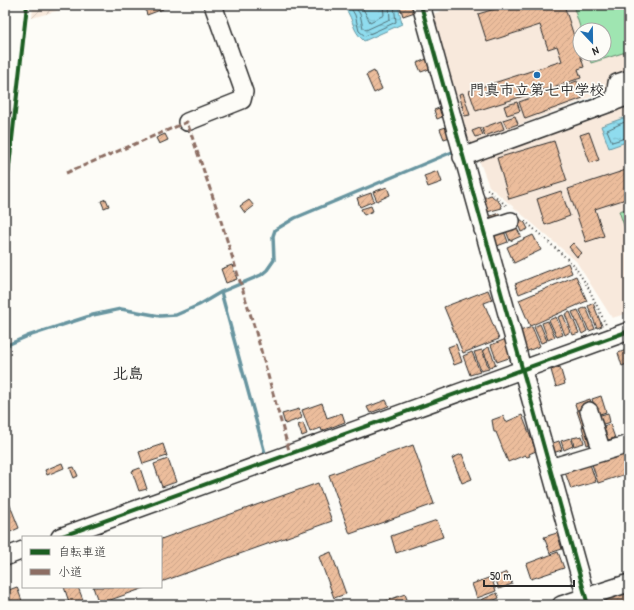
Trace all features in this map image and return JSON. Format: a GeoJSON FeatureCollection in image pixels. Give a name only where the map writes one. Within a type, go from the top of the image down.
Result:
{"type":"FeatureCollection","features":[{"type":"Feature","properties":{"kind":"street"},"geometry":{"type":"LineString","coordinates":[[8,5],[12,35]]}},
{"type":"Feature","properties":{"kind":"street"},"geometry":{"type":"LineString","coordinates":[[5,106],[16,5]]}},
{"type":"Feature","properties":{"kind":"street"},"geometry":{"type":"LineString","coordinates":[[187,122],[242,100],[244,92],[213,5]]}},
{"type":"Feature","properties":{"kind":"street"},"geometry":{"type":"LineString","coordinates":[[421,5],[462,157],[587,601]]}},
{"type":"Feature","properties":{"kind":"street"},"geometry":{"type":"LineString","coordinates":[[462,157],[622,99],[617,84],[629,79]]}},
{"type":"Feature","properties":{"kind":"street"},"geometry":{"type":"LineString","coordinates":[[483,230],[516,217]]}},
{"type":"Feature","properties":{"kind":"street"},"geometry":{"type":"LineString","coordinates":[[63,536],[522,368],[629,331]]}},
{"type":"Feature","properties":{"kind":"street"},"geometry":{"type":"LineString","coordinates":[[589,411],[602,452]]}},
{"type":"Feature","properties":{"kind":"street"},"geometry":{"type":"LineString","coordinates":[[550,468],[629,444]]}},
{"type":"Feature","properties":{"kind":"street"},"geometry":{"type":"LineString","coordinates":[[5,557],[22,550]]}},
{"type":"Feature","properties":{"kind":"street"},"geometry":{"type":"LineString","coordinates":[[561,605],[587,601],[629,583]]}},
{"type":"Feature","properties":{"kind":"path"},"geometry":{"type":"LineString","coordinates":[[484,186],[516,217],[573,264],[588,287],[612,336]]}},
{"type":"Feature","properties":{"kind":"shaded area"},"geometry":{"type":"Polygon","coordinates":[[[33,5],[77,5],[32,18],[33,5]]]}},
{"type":"Feature","properties":{"kind":"shaded area","name":"門真市立第七中学校"},"geometry":{"type":"Polygon","coordinates":[[[458,5],[629,5],[629,72],[612,89],[470,144],[433,14],[458,5]]]}},
{"type":"Feature","properties":{"kind":"shaded area"},"geometry":{"type":"Polygon","coordinates":[[[629,105],[629,313],[612,318],[576,261],[489,186],[479,160],[629,105]]]}},
{"type":"Feature","properties":{"kind":"green space"},"geometry":{"type":"Polygon","coordinates":[[[573,5],[629,5],[629,51],[612,56],[612,22],[578,22],[573,5]]]}},
{"type":"Feature","properties":{"kind":"green space"},"geometry":{"type":"Polygon","coordinates":[[[629,208],[629,240],[619,211],[629,208]]]}},
{"type":"Feature","properties":{"kind":"water"},"geometry":{"type":"Polygon","coordinates":[[[345,5],[398,5],[402,24],[364,41],[357,33],[345,5]]]}},
{"type":"Feature","properties":{"kind":"water"},"geometry":{"type":"Polygon","coordinates":[[[629,116],[629,141],[609,148],[601,126],[629,116]]]}},
{"type":"Feature","properties":{"kind":"building"},"geometry":{"type":"Polygon","coordinates":[[[144,5],[162,5],[163,9],[147,15],[144,5]]]}},
{"type":"Feature","properties":{"kind":"building"},"geometry":{"type":"Polygon","coordinates":[[[413,5],[415,12],[403,16],[400,6],[413,5]]]}},
{"type":"Feature","properties":{"kind":"building"},"geometry":{"type":"Polygon","coordinates":[[[508,5],[564,5],[572,30],[572,62],[582,62],[584,67],[578,69],[581,78],[476,111],[469,91],[562,61],[557,46],[548,49],[540,25],[487,42],[478,14],[508,5]]]}},
{"type":"Feature","properties":{"kind":"building"},"geometry":{"type":"Polygon","coordinates":[[[429,58],[432,68],[421,72],[417,63],[429,58]]]}},
{"type":"Feature","properties":{"kind":"building"},"geometry":{"type":"Polygon","coordinates":[[[374,71],[382,89],[374,93],[366,75],[374,71]]]}},
{"type":"Feature","properties":{"kind":"building"},"geometry":{"type":"Polygon","coordinates":[[[577,81],[583,98],[525,119],[519,102],[577,81]]]}},
{"type":"Feature","properties":{"kind":"building"},"geometry":{"type":"Polygon","coordinates":[[[463,93],[470,115],[465,116],[459,94],[463,93]]]}},
{"type":"Feature","properties":{"kind":"building"},"geometry":{"type":"Polygon","coordinates":[[[517,102],[520,111],[507,115],[504,106],[517,102]]]}},
{"type":"Feature","properties":{"kind":"building"},"geometry":{"type":"Polygon","coordinates":[[[439,108],[442,117],[437,119],[434,110],[439,108]]]}},
{"type":"Feature","properties":{"kind":"building"},"geometry":{"type":"Polygon","coordinates":[[[515,116],[518,124],[507,128],[503,120],[515,116]]]}},
{"type":"Feature","properties":{"kind":"building"},"geometry":{"type":"Polygon","coordinates":[[[501,121],[504,129],[485,136],[482,128],[501,121]]]}},
{"type":"Feature","properties":{"kind":"building"},"geometry":{"type":"Polygon","coordinates":[[[446,127],[450,137],[444,139],[440,129],[446,127]]]}},
{"type":"Feature","properties":{"kind":"building"},"geometry":{"type":"Polygon","coordinates":[[[480,128],[483,135],[475,137],[472,131],[480,128]]]}},
{"type":"Feature","properties":{"kind":"building"},"geometry":{"type":"Polygon","coordinates":[[[589,132],[599,160],[590,163],[580,135],[589,132]]]}},
{"type":"Feature","properties":{"kind":"building"},"geometry":{"type":"Polygon","coordinates":[[[165,134],[168,140],[159,144],[156,138],[165,134]]]}},
{"type":"Feature","properties":{"kind":"building"},"geometry":{"type":"Polygon","coordinates":[[[554,141],[567,181],[509,199],[497,158],[554,141]]]}},
{"type":"Feature","properties":{"kind":"building"},"geometry":{"type":"Polygon","coordinates":[[[629,169],[629,198],[595,209],[604,236],[586,242],[568,189],[629,169]]]}},
{"type":"Feature","properties":{"kind":"building"},"geometry":{"type":"Polygon","coordinates":[[[438,171],[442,182],[428,187],[424,176],[438,171]]]}},
{"type":"Feature","properties":{"kind":"building"},"geometry":{"type":"Polygon","coordinates":[[[387,187],[390,195],[377,201],[373,192],[387,187]]]}},
{"type":"Feature","properties":{"kind":"building"},"geometry":{"type":"Polygon","coordinates":[[[561,191],[570,216],[545,225],[537,199],[561,191]]]}},
{"type":"Feature","properties":{"kind":"building"},"geometry":{"type":"Polygon","coordinates":[[[371,193],[374,201],[360,207],[357,198],[371,193]]]}},
{"type":"Feature","properties":{"kind":"building"},"geometry":{"type":"Polygon","coordinates":[[[491,195],[500,203],[502,208],[487,212],[483,198],[491,195]]]}},
{"type":"Feature","properties":{"kind":"building"},"geometry":{"type":"Polygon","coordinates":[[[106,199],[109,206],[104,208],[101,201],[106,199]]]}},
{"type":"Feature","properties":{"kind":"building"},"geometry":{"type":"Polygon","coordinates":[[[249,200],[254,206],[245,213],[240,206],[249,200]]]}},
{"type":"Feature","properties":{"kind":"building"},"geometry":{"type":"Polygon","coordinates":[[[371,206],[373,211],[364,215],[361,209],[371,206]]]}},
{"type":"Feature","properties":{"kind":"building"},"geometry":{"type":"Polygon","coordinates":[[[499,213],[502,220],[490,224],[488,217],[499,213]]]}},
{"type":"Feature","properties":{"kind":"building"},"geometry":{"type":"Polygon","coordinates":[[[519,218],[525,223],[528,229],[521,232],[516,219],[519,218]]]}},
{"type":"Feature","properties":{"kind":"building"},"geometry":{"type":"Polygon","coordinates":[[[516,227],[521,236],[510,241],[506,231],[516,227]]]}},
{"type":"Feature","properties":{"kind":"building"},"geometry":{"type":"Polygon","coordinates":[[[504,231],[508,242],[497,246],[493,236],[504,231]]]}},
{"type":"Feature","properties":{"kind":"building"},"geometry":{"type":"Polygon","coordinates":[[[533,235],[541,250],[514,263],[507,247],[533,235]]]}},
{"type":"Feature","properties":{"kind":"building"},"geometry":{"type":"Polygon","coordinates":[[[573,243],[582,253],[577,257],[569,247],[573,243]]]}},
{"type":"Feature","properties":{"kind":"building"},"geometry":{"type":"Polygon","coordinates":[[[568,263],[572,273],[519,294],[515,284],[568,263]]]}},
{"type":"Feature","properties":{"kind":"building"},"geometry":{"type":"Polygon","coordinates":[[[232,265],[237,279],[226,283],[221,269],[232,265]]]}},
{"type":"Feature","properties":{"kind":"building"},"geometry":{"type":"Polygon","coordinates":[[[576,276],[587,301],[530,326],[519,300],[576,276]]]}},
{"type":"Feature","properties":{"kind":"building"},"geometry":{"type":"Polygon","coordinates":[[[488,290],[492,300],[484,303],[499,339],[463,353],[444,307],[488,290]]]}},
{"type":"Feature","properties":{"kind":"building"},"geometry":{"type":"Polygon","coordinates":[[[593,303],[602,326],[597,328],[588,306],[593,303]]]}},
{"type":"Feature","properties":{"kind":"building"},"geometry":{"type":"Polygon","coordinates":[[[586,307],[595,329],[589,331],[580,310],[586,307]]]}},
{"type":"Feature","properties":{"kind":"building"},"geometry":{"type":"Polygon","coordinates":[[[578,310],[587,331],[582,334],[572,312],[578,310]]]}},
{"type":"Feature","properties":{"kind":"building"},"geometry":{"type":"Polygon","coordinates":[[[570,312],[579,333],[573,335],[565,314],[570,312]]]}},
{"type":"Feature","properties":{"kind":"building"},"geometry":{"type":"Polygon","coordinates":[[[563,315],[570,332],[565,335],[558,317],[563,315]]]}},
{"type":"Feature","properties":{"kind":"building"},"geometry":{"type":"Polygon","coordinates":[[[556,317],[563,335],[557,337],[549,320],[556,317]]]}},
{"type":"Feature","properties":{"kind":"building"},"geometry":{"type":"Polygon","coordinates":[[[548,321],[555,337],[548,340],[542,323],[548,321]]]}},
{"type":"Feature","properties":{"kind":"building"},"geometry":{"type":"Polygon","coordinates":[[[540,324],[547,341],[541,343],[534,327],[540,324]]]}},
{"type":"Feature","properties":{"kind":"building"},"geometry":{"type":"Polygon","coordinates":[[[532,327],[540,346],[525,352],[517,332],[532,327]]]}},
{"type":"Feature","properties":{"kind":"building"},"geometry":{"type":"Polygon","coordinates":[[[506,339],[512,357],[497,362],[491,345],[506,339]]]}},
{"type":"Feature","properties":{"kind":"building"},"geometry":{"type":"Polygon","coordinates":[[[456,344],[462,362],[454,365],[448,347],[456,344]]]}},
{"type":"Feature","properties":{"kind":"building"},"geometry":{"type":"Polygon","coordinates":[[[489,347],[496,365],[490,367],[483,350],[489,347]]]}},
{"type":"Feature","properties":{"kind":"building"},"geometry":{"type":"Polygon","coordinates":[[[629,349],[629,363],[622,366],[618,353],[629,349]]]}},
{"type":"Feature","properties":{"kind":"building"},"geometry":{"type":"Polygon","coordinates":[[[482,350],[489,369],[481,371],[474,352],[482,350]]]}},
{"type":"Feature","properties":{"kind":"building"},"geometry":{"type":"Polygon","coordinates":[[[472,352],[480,372],[470,375],[463,356],[472,352]]]}},
{"type":"Feature","properties":{"kind":"building"},"geometry":{"type":"Polygon","coordinates":[[[560,367],[565,384],[556,387],[551,370],[560,367]]]}},
{"type":"Feature","properties":{"kind":"building"},"geometry":{"type":"Polygon","coordinates":[[[601,396],[606,412],[597,415],[592,399],[601,396]]]}},
{"type":"Feature","properties":{"kind":"building"},"geometry":{"type":"Polygon","coordinates":[[[590,399],[592,406],[577,410],[575,404],[590,399]]]}},
{"type":"Feature","properties":{"kind":"building"},"geometry":{"type":"Polygon","coordinates":[[[386,400],[389,406],[370,413],[367,407],[386,400]]]}},
{"type":"Feature","properties":{"kind":"building"},"geometry":{"type":"Polygon","coordinates":[[[322,403],[327,418],[342,413],[345,422],[322,431],[321,428],[310,432],[302,410],[322,403]]]}},
{"type":"Feature","properties":{"kind":"building"},"geometry":{"type":"Polygon","coordinates":[[[299,409],[302,418],[285,424],[282,414],[299,409]]]}},
{"type":"Feature","properties":{"kind":"building"},"geometry":{"type":"Polygon","coordinates":[[[585,409],[589,424],[582,426],[577,411],[585,409]]]}},
{"type":"Feature","properties":{"kind":"building"},"geometry":{"type":"Polygon","coordinates":[[[608,413],[610,422],[600,425],[597,416],[608,413]]]}},
{"type":"Feature","properties":{"kind":"building"},"geometry":{"type":"Polygon","coordinates":[[[522,415],[536,451],[529,454],[530,456],[527,457],[525,455],[508,462],[496,432],[494,432],[492,420],[503,416],[506,422],[522,415]]]}},
{"type":"Feature","properties":{"kind":"building"},"geometry":{"type":"Polygon","coordinates":[[[303,423],[307,434],[302,436],[298,425],[303,423]]]}},
{"type":"Feature","properties":{"kind":"building"},"geometry":{"type":"Polygon","coordinates":[[[610,424],[615,438],[604,441],[600,427],[610,424]]]}},
{"type":"Feature","properties":{"kind":"building"},"geometry":{"type":"Polygon","coordinates":[[[589,425],[595,442],[587,445],[582,427],[589,425]]]}},
{"type":"Feature","properties":{"kind":"building"},"geometry":{"type":"Polygon","coordinates":[[[582,436],[584,443],[574,446],[572,438],[582,436]]]}},
{"type":"Feature","properties":{"kind":"building"},"geometry":{"type":"Polygon","coordinates":[[[570,438],[573,446],[564,450],[561,441],[570,438]]]}},
{"type":"Feature","properties":{"kind":"building"},"geometry":{"type":"Polygon","coordinates":[[[559,441],[562,450],[553,453],[550,444],[559,441]]]}},
{"type":"Feature","properties":{"kind":"building"},"geometry":{"type":"Polygon","coordinates":[[[163,444],[167,456],[143,464],[139,452],[163,444]]]}},
{"type":"Feature","properties":{"kind":"building"},"geometry":{"type":"Polygon","coordinates":[[[413,445],[434,504],[350,534],[329,475],[413,445]]]}},
{"type":"Feature","properties":{"kind":"building"},"geometry":{"type":"Polygon","coordinates":[[[629,452],[629,473],[598,483],[592,464],[629,452]]]}},
{"type":"Feature","properties":{"kind":"building"},"geometry":{"type":"Polygon","coordinates":[[[462,454],[472,479],[462,483],[452,458],[462,454]]]}},
{"type":"Feature","properties":{"kind":"building"},"geometry":{"type":"Polygon","coordinates":[[[168,459],[176,482],[162,487],[154,464],[168,459]]]}},
{"type":"Feature","properties":{"kind":"building"},"geometry":{"type":"Polygon","coordinates":[[[62,463],[64,468],[47,475],[45,470],[62,463]]]}},
{"type":"Feature","properties":{"kind":"building"},"geometry":{"type":"Polygon","coordinates":[[[590,464],[596,482],[571,489],[565,472],[590,464]]]}},
{"type":"Feature","properties":{"kind":"building"},"geometry":{"type":"Polygon","coordinates":[[[74,467],[78,476],[74,478],[70,468],[74,467]]]}},
{"type":"Feature","properties":{"kind":"building"},"geometry":{"type":"Polygon","coordinates":[[[140,468],[147,489],[139,491],[132,471],[140,468]]]}},
{"type":"Feature","properties":{"kind":"building"},"geometry":{"type":"Polygon","coordinates":[[[318,483],[332,521],[162,582],[162,539],[318,483]]]}},
{"type":"Feature","properties":{"kind":"building"},"geometry":{"type":"Polygon","coordinates":[[[9,503],[19,528],[10,532],[5,519],[5,504],[9,503]]]}},
{"type":"Feature","properties":{"kind":"building"},"geometry":{"type":"Polygon","coordinates":[[[437,520],[443,537],[396,553],[391,536],[437,520]]]}},
{"type":"Feature","properties":{"kind":"building"},"geometry":{"type":"Polygon","coordinates":[[[557,533],[562,549],[550,553],[544,537],[557,533]]]}},
{"type":"Feature","properties":{"kind":"building"},"geometry":{"type":"Polygon","coordinates":[[[331,552],[346,594],[334,598],[319,557],[331,552]]]}},
{"type":"Feature","properties":{"kind":"building"},"geometry":{"type":"Polygon","coordinates":[[[558,552],[564,568],[531,579],[526,564],[558,552]]]}},
{"type":"Feature","properties":{"kind":"building"},"geometry":{"type":"Polygon","coordinates":[[[507,572],[512,584],[499,589],[495,577],[507,572]]]}},
{"type":"Feature","properties":{"kind":"building"},"geometry":{"type":"Polygon","coordinates":[[[491,577],[496,591],[477,598],[472,584],[491,577]]]}},
{"type":"Feature","properties":{"kind":"building"},"geometry":{"type":"Polygon","coordinates":[[[629,585],[629,601],[615,605],[608,605],[604,593],[629,585]]]}},
{"type":"Feature","properties":{"kind":"building"},"geometry":{"type":"Polygon","coordinates":[[[17,587],[22,601],[11,605],[6,591],[17,587]]]}},
{"type":"Feature","properties":{"kind":"building"},"geometry":{"type":"Polygon","coordinates":[[[64,588],[78,588],[85,605],[70,605],[64,588]]]}},
{"type":"Feature","properties":{"kind":"building"},"geometry":{"type":"Polygon","coordinates":[[[93,588],[144,588],[99,604],[93,588]]]}},
{"type":"Feature","properties":{"kind":"building"},"geometry":{"type":"Polygon","coordinates":[[[497,593],[499,598],[483,605],[481,600],[497,593]]]}},
{"type":"Feature","properties":{"kind":"building"},"geometry":{"type":"Polygon","coordinates":[[[405,594],[408,602],[399,605],[375,605],[405,594]]]}},
{"type":"Feature","properties":{"kind":"waterway"},"geometry":{"type":"LineString","coordinates":[[575,107],[610,93]]}},
{"type":"Feature","properties":{"kind":"waterway"},"geometry":{"type":"LineString","coordinates":[[5,346],[28,336],[93,315],[121,309],[160,316],[176,315],[199,305],[221,292],[261,275],[267,270],[274,260],[273,236],[275,230],[295,218],[457,150]]}},
{"type":"Feature","properties":{"kind":"waterway"},"geometry":{"type":"LineString","coordinates":[[221,292],[266,457]]}},
{"type":"Feature","properties":{"kind":"marked path"},"geometry":{"type":"LineString","coordinates":[[66,173],[187,122],[220,218],[255,329],[290,454]]}},
{"type":"Feature","properties":{"kind":"cycle path"},"geometry":{"type":"LineString","coordinates":[[5,202],[27,5]]}},
{"type":"Feature","properties":{"kind":"cycle path"},"geometry":{"type":"LineString","coordinates":[[421,5],[588,605]]}},
{"type":"Feature","properties":{"kind":"cycle path"},"geometry":{"type":"LineString","coordinates":[[63,536],[629,331]]}},
{"type":"Feature","properties":{"kind":"place","name":"門真市立第七中学校"},"geometry":{"type":"Point","coordinates":[537,75]}},
{"type":"Feature","properties":{"kind":"district","name":"北島"},"geometry":{"type":"Point","coordinates":[128,373]}}]}
